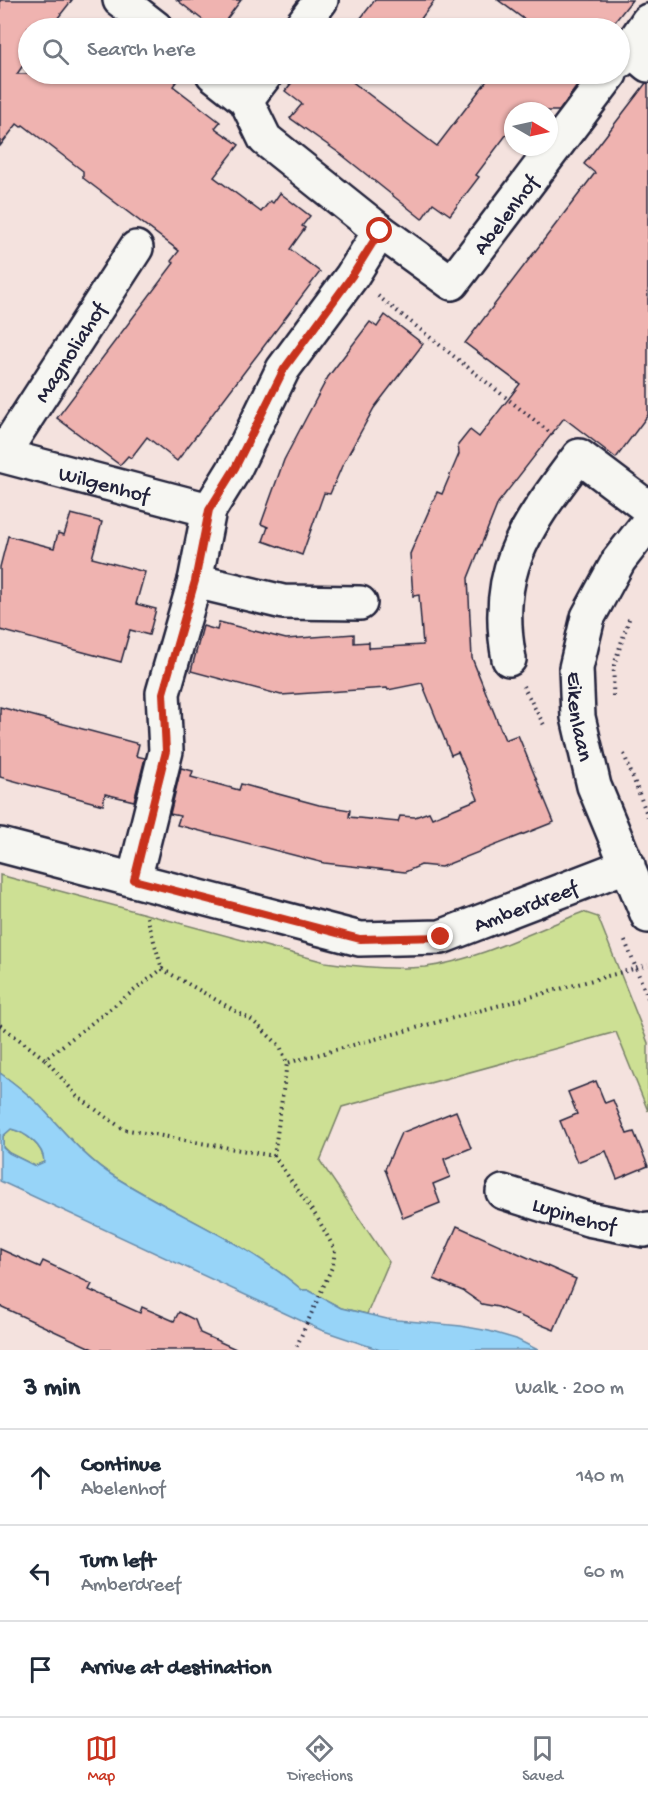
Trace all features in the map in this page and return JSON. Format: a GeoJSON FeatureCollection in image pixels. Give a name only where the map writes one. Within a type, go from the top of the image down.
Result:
{"type":"FeatureCollection","features":[{"type":"Feature","properties":{"kind":"street"},"geometry":{"type":"LineString","coordinates":[[120,0],[143,18]]}},
{"type":"Feature","properties":{"kind":"street"},"geometry":{"type":"LineString","coordinates":[[308,18],[321,0]]}},
{"type":"Feature","properties":{"kind":"street","name":"Abelenhof"},"geometry":{"type":"LineString","coordinates":[[630,56],[648,21]]}},
{"type":"Feature","properties":{"kind":"street","name":"Abelenhof"},"geometry":{"type":"LineString","coordinates":[[226,84],[246,100],[265,139],[380,231],[452,283],[610,84]]}},
{"type":"Feature","properties":{"kind":"street"},"geometry":{"type":"LineString","coordinates":[[246,100],[258,84]]}},
{"type":"Feature","properties":{"kind":"street"},"geometry":{"type":"LineString","coordinates":[[135,881],[166,751],[163,693],[195,581],[209,510],[235,468],[284,369],[352,276],[380,231]]}},
{"type":"Feature","properties":{"kind":"street","name":"Magnoliahof"},"geometry":{"type":"LineString","coordinates":[[1,455],[136,248]]}},
{"type":"Feature","properties":{"kind":"street","name":"Wilgenhof"},"geometry":{"type":"LineString","coordinates":[[1,455],[209,510]]}},
{"type":"Feature","properties":{"kind":"street"},"geometry":{"type":"LineString","coordinates":[[509,659],[503,619],[506,585],[512,563],[540,508],[579,456],[648,508]]}},
{"type":"Feature","properties":{"kind":"street","name":"Eikenlaan"},"geometry":{"type":"LineString","coordinates":[[648,523],[619,560],[588,617],[576,668],[578,717],[594,786],[648,916]]}},
{"type":"Feature","properties":{"kind":"street"},"geometry":{"type":"LineString","coordinates":[[195,581],[283,602],[360,603]]}},
{"type":"Feature","properties":{"kind":"street","name":"Amberdreef"},"geometry":{"type":"LineString","coordinates":[[0,845],[360,939],[441,937],[628,865]]}},
{"type":"Feature","properties":{"kind":"street","name":"Lupinehof"},"geometry":{"type":"LineString","coordinates":[[503,1192],[588,1219],[648,1229]]}},
{"type":"Feature","properties":{"kind":"path"},"geometry":{"type":"LineString","coordinates":[[352,276],[579,456]]}},
{"type":"Feature","properties":{"kind":"path","name":"Eikenlaan"},"geometry":{"type":"LineString","coordinates":[[613,705],[614,664],[625,626],[633,609]]}},
{"type":"Feature","properties":{"kind":"path"},"geometry":{"type":"LineString","coordinates":[[509,659],[546,730]]}},
{"type":"Feature","properties":{"kind":"path","name":"Eikenlaan"},"geometry":{"type":"LineString","coordinates":[[622,749],[648,817]]}},
{"type":"Feature","properties":{"kind":"path"},"geometry":{"type":"LineString","coordinates":[[135,881],[162,969],[253,1021],[280,1046],[287,1063],[274,1156],[318,1219],[335,1250],[333,1265],[295,1350]]}},
{"type":"Feature","properties":{"kind":"path"},"geometry":{"type":"LineString","coordinates":[[287,1063],[648,965]]}},
{"type":"Feature","properties":{"kind":"path"},"geometry":{"type":"LineString","coordinates":[[45,1059],[162,969]]}},
{"type":"Feature","properties":{"kind":"path"},"geometry":{"type":"LineString","coordinates":[[0,1025],[45,1059],[78,1097],[123,1129],[274,1156]]}},
{"type":"Feature","properties":{"kind":"green space"},"geometry":{"type":"Polygon","coordinates":[[[0,875],[325,962],[375,968],[413,968],[445,964],[485,952],[583,912],[598,917],[648,1043],[648,1111],[616,1032],[342,1107],[320,1161],[389,1262],[367,1314],[341,1308],[308,1290],[302,1290],[235,1243],[115,1177],[93,1161],[34,1101],[0,1073],[0,875]]]}},
{"type":"Feature","properties":{"kind":"green space"},"geometry":{"type":"Polygon","coordinates":[[[11,1129],[22,1133],[37,1145],[44,1162],[35,1166],[9,1153],[3,1147],[3,1136],[11,1129]]]}},
{"type":"Feature","properties":{"kind":"water"},"geometry":{"type":"Polygon","coordinates":[[[0,1073],[34,1101],[93,1161],[115,1177],[235,1243],[302,1290],[308,1290],[341,1308],[387,1319],[489,1331],[516,1339],[538,1350],[380,1350],[321,1330],[0,1181],[0,1073]],[[11,1129],[3,1136],[3,1148],[35,1166],[44,1162],[37,1145],[11,1129]]]}},
{"type":"Feature","properties":{"kind":"building"},"geometry":{"type":"Polygon","coordinates":[[[0,0],[72,0],[58,18],[18,18],[18,84],[174,84],[173,86],[220,122],[215,128],[239,145],[214,177],[261,212],[270,201],[273,203],[280,193],[310,216],[302,226],[305,228],[290,249],[320,272],[177,461],[147,437],[131,458],[128,456],[120,465],[57,418],[174,263],[171,261],[179,251],[83,178],[83,171],[23,125],[21,127],[17,124],[0,146],[0,0]]]}},
{"type":"Feature","properties":{"kind":"building"},"geometry":{"type":"Polygon","coordinates":[[[177,0],[241,0],[228,18],[200,18],[177,0]]]}},
{"type":"Feature","properties":{"kind":"building"},"geometry":{"type":"Polygon","coordinates":[[[375,0],[435,0],[422,18],[361,18],[375,0]]]}},
{"type":"Feature","properties":{"kind":"building"},"geometry":{"type":"Polygon","coordinates":[[[498,0],[632,0],[618,18],[522,18],[498,0]]]}},
{"type":"Feature","properties":{"kind":"building"},"geometry":{"type":"Polygon","coordinates":[[[648,83],[648,415],[616,458],[564,418],[498,503],[468,578],[472,658],[505,740],[518,735],[554,822],[441,867],[421,865],[405,872],[324,863],[177,825],[180,816],[170,814],[181,768],[193,771],[191,777],[239,790],[241,784],[319,805],[350,810],[349,817],[398,822],[400,816],[415,817],[429,812],[432,818],[478,799],[458,752],[451,755],[422,683],[388,690],[387,688],[281,695],[191,671],[203,626],[217,630],[219,622],[286,639],[354,634],[354,643],[369,642],[369,648],[423,645],[419,595],[413,596],[410,554],[437,492],[442,494],[459,454],[458,445],[470,430],[479,437],[520,384],[465,343],[595,173],[584,164],[648,83]]]}},
{"type":"Feature","properties":{"kind":"building"},"geometry":{"type":"Polygon","coordinates":[[[291,84],[355,84],[437,146],[484,84],[574,84],[577,86],[559,111],[558,102],[504,102],[504,138],[476,175],[479,177],[450,215],[433,203],[422,219],[342,155],[290,118],[302,104],[285,91],[291,84]]]}},
{"type":"Feature","properties":{"kind":"building"},"geometry":{"type":"Polygon","coordinates":[[[385,315],[423,344],[374,408],[342,466],[330,494],[324,493],[302,555],[263,541],[268,527],[261,524],[284,460],[328,377],[370,322],[377,327],[385,315]]]}},
{"type":"Feature","properties":{"kind":"building"},"geometry":{"type":"Polygon","coordinates":[[[71,514],[102,522],[92,558],[145,572],[136,604],[156,609],[149,635],[130,630],[121,662],[0,630],[0,567],[8,536],[54,548],[58,533],[64,535],[71,514]]]}},
{"type":"Feature","properties":{"kind":"building"},"geometry":{"type":"Polygon","coordinates":[[[0,707],[139,744],[136,756],[145,758],[134,801],[105,794],[103,805],[0,777],[0,707]]]}},
{"type":"Feature","properties":{"kind":"building"},"geometry":{"type":"Polygon","coordinates":[[[596,1081],[605,1103],[613,1100],[627,1134],[634,1132],[648,1166],[617,1179],[606,1151],[577,1162],[560,1121],[577,1114],[568,1092],[596,1081]]]}},
{"type":"Feature","properties":{"kind":"building"},"geometry":{"type":"Polygon","coordinates":[[[456,1111],[471,1148],[444,1159],[450,1177],[433,1184],[440,1203],[403,1218],[385,1169],[401,1133],[456,1111]]]}},
{"type":"Feature","properties":{"kind":"building"},"geometry":{"type":"Polygon","coordinates":[[[457,1226],[576,1279],[554,1330],[498,1307],[482,1304],[463,1291],[434,1279],[457,1226]]]}},
{"type":"Feature","properties":{"kind":"building"},"geometry":{"type":"Polygon","coordinates":[[[0,1249],[40,1267],[43,1261],[92,1284],[89,1290],[140,1313],[142,1307],[174,1321],[179,1312],[195,1320],[200,1333],[238,1350],[95,1350],[0,1306],[0,1249]]]}},
{"type":"Feature","properties":{"kind":"route"},"geometry":{"type":"LineString","coordinates":[[380,231],[352,276],[284,369],[235,468],[209,510],[195,581],[163,693],[166,751],[134,880],[360,939],[441,937]]}}]}
